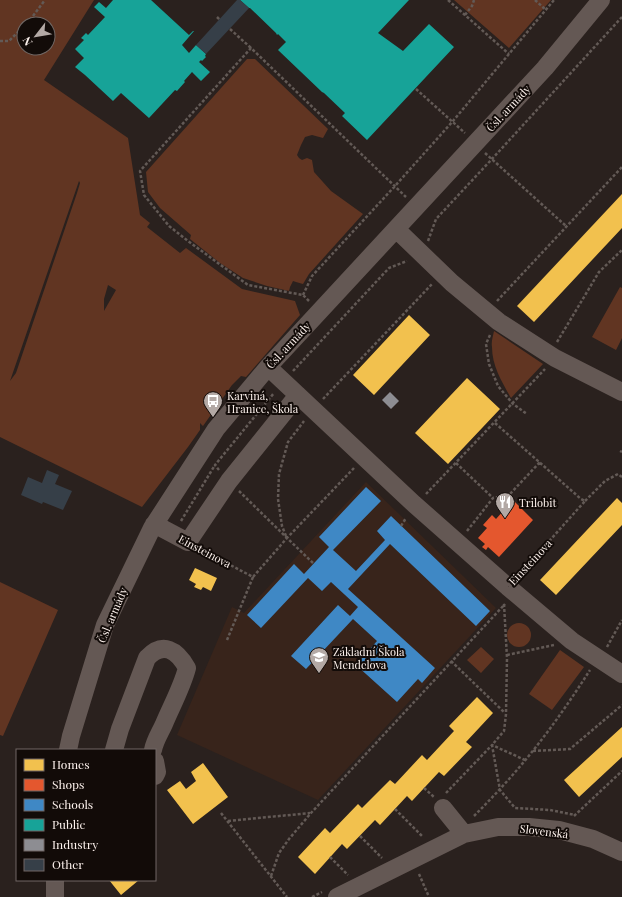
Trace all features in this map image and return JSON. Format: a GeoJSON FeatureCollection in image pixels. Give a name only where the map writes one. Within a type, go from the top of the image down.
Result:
{"type":"FeatureCollection","features":[{"type":"Feature","properties":{"kind":"street","name":"Čsl. armády"},"geometry":{"type":"LineString","coordinates":[[68,749],[105,625],[154,524],[216,429],[268,367],[546,68],[601,0]]}},
{"type":"Feature","properties":{"kind":"street"},"geometry":{"type":"LineString","coordinates":[[396,229],[442,274],[499,322],[555,358],[622,392]]}},
{"type":"Feature","properties":{"kind":"street","name":"Einsteinova"},"geometry":{"type":"LineString","coordinates":[[268,367],[457,543],[509,595]]}},
{"type":"Feature","properties":{"kind":"street"},"geometry":{"type":"LineString","coordinates":[[180,538],[229,481],[298,395]]}},
{"type":"Feature","properties":{"kind":"street","name":"Einsteinova"},"geometry":{"type":"LineString","coordinates":[[154,524],[180,538]]}},
{"type":"Feature","properties":{"kind":"street"},"geometry":{"type":"LineString","coordinates":[[509,595],[572,641],[622,674]]}},
{"type":"Feature","properties":{"kind":"street"},"geometry":{"type":"LineString","coordinates":[[118,749],[120,729],[147,658],[159,649],[167,648],[182,659],[187,668],[163,726],[155,741],[154,749]]}},
{"type":"Feature","properties":{"kind":"street"},"geometry":{"type":"LineString","coordinates":[[443,801],[463,832]]}},
{"type":"Feature","properties":{"kind":"street","name":"Slovenská"},"geometry":{"type":"LineString","coordinates":[[331,894],[412,859],[463,832],[498,827],[529,827],[559,830],[593,839],[622,852]]}},
{"type":"Feature","properties":{"kind":"street"},"geometry":{"type":"LineString","coordinates":[[55,881],[55,897]]}},
{"type":"Feature","properties":{"kind":"path"},"geometry":{"type":"LineString","coordinates":[[33,16],[45,0]]}},
{"type":"Feature","properties":{"kind":"path"},"geometry":{"type":"LineString","coordinates":[[448,0],[509,54]]}},
{"type":"Feature","properties":{"kind":"path"},"geometry":{"type":"LineString","coordinates":[[465,16],[474,0]]}},
{"type":"Feature","properties":{"kind":"path"},"geometry":{"type":"LineString","coordinates":[[535,0],[546,10]]}},
{"type":"Feature","properties":{"kind":"path"},"geometry":{"type":"LineString","coordinates":[[251,48],[140,171],[144,195],[169,226],[248,285],[302,295],[312,276],[453,122],[554,0]]}},
{"type":"Feature","properties":{"kind":"path"},"geometry":{"type":"LineString","coordinates":[[217,17],[220,20]]}},
{"type":"Feature","properties":{"kind":"path"},"geometry":{"type":"LineString","coordinates":[[427,246],[436,219],[622,17]]}},
{"type":"Feature","properties":{"kind":"path"},"geometry":{"type":"LineString","coordinates":[[230,29],[395,186]]}},
{"type":"Feature","properties":{"kind":"path"},"geometry":{"type":"LineString","coordinates":[[0,41],[9,41],[16,34]]}},
{"type":"Feature","properties":{"kind":"path"},"geometry":{"type":"LineString","coordinates":[[416,89],[566,226]]}},
{"type":"Feature","properties":{"kind":"path"},"geometry":{"type":"LineString","coordinates":[[494,304],[622,167]]}},
{"type":"Feature","properties":{"kind":"path"},"geometry":{"type":"LineString","coordinates":[[400,526],[416,506],[555,358],[555,346],[599,272],[622,250]]}},
{"type":"Feature","properties":{"kind":"path"},"geometry":{"type":"LineString","coordinates":[[313,563],[287,538],[282,526],[278,499],[279,474],[288,442],[313,409],[442,274]]}},
{"type":"Feature","properties":{"kind":"path"},"geometry":{"type":"LineString","coordinates":[[499,322],[486,344],[489,364],[498,386],[513,404],[528,414]]}},
{"type":"Feature","properties":{"kind":"path"},"geometry":{"type":"LineString","coordinates":[[495,423],[581,499],[586,501]]}},
{"type":"Feature","properties":{"kind":"path"},"geometry":{"type":"LineString","coordinates":[[227,640],[253,577],[287,538],[364,458]]}},
{"type":"Feature","properties":{"kind":"path"},"geometry":{"type":"LineString","coordinates":[[457,543],[493,498],[509,495],[540,462]]}},
{"type":"Feature","properties":{"kind":"path"},"geometry":{"type":"LineString","coordinates":[[456,463],[493,498]]}},
{"type":"Feature","properties":{"kind":"path"},"geometry":{"type":"LineString","coordinates":[[180,538],[215,465]]}},
{"type":"Feature","properties":{"kind":"path","name":"Einsteinova"},"geometry":{"type":"LineString","coordinates":[[509,595],[586,501],[605,481],[618,474],[622,477]]}},
{"type":"Feature","properties":{"kind":"path","name":"Einsteinova"},"geometry":{"type":"LineString","coordinates":[[180,538],[253,577]]}},
{"type":"Feature","properties":{"kind":"path"},"geometry":{"type":"LineString","coordinates":[[443,801],[504,731],[506,714],[509,595]]}},
{"type":"Feature","properties":{"kind":"path"},"geometry":{"type":"LineString","coordinates":[[271,876],[279,853],[289,838],[451,661],[509,595]]}},
{"type":"Feature","properties":{"kind":"path"},"geometry":{"type":"LineString","coordinates":[[463,832],[533,751],[570,702],[610,644],[622,620]]}},
{"type":"Feature","properties":{"kind":"path"},"geometry":{"type":"LineString","coordinates":[[507,655],[572,641]]}},
{"type":"Feature","properties":{"kind":"path"},"geometry":{"type":"LineString","coordinates":[[451,661],[506,714]]}},
{"type":"Feature","properties":{"kind":"path"},"geometry":{"type":"LineString","coordinates":[[533,751],[570,749],[622,705]]}},
{"type":"Feature","properties":{"kind":"path"},"geometry":{"type":"LineString","coordinates":[[492,745],[525,760]]}},
{"type":"Feature","properties":{"kind":"path"},"geometry":{"type":"LineString","coordinates":[[492,745],[500,790],[515,808],[550,810],[575,815]]}},
{"type":"Feature","properties":{"kind":"path"},"geometry":{"type":"LineString","coordinates":[[559,830],[622,771]]}},
{"type":"Feature","properties":{"kind":"path"},"geometry":{"type":"LineString","coordinates":[[395,809],[427,840]]}},
{"type":"Feature","properties":{"kind":"path"},"geometry":{"type":"LineString","coordinates":[[221,813],[287,897]]}},
{"type":"Feature","properties":{"kind":"path"},"geometry":{"type":"LineString","coordinates":[[227,821],[311,813]]}},
{"type":"Feature","properties":{"kind":"path"},"geometry":{"type":"LineString","coordinates":[[360,836],[384,860],[382,862]]}},
{"type":"Feature","properties":{"kind":"path"},"geometry":{"type":"LineString","coordinates":[[330,857],[350,878]]}},
{"type":"Feature","properties":{"kind":"path"},"geometry":{"type":"LineString","coordinates":[[412,859],[429,897]]}},
{"type":"Feature","properties":{"kind":"path"},"geometry":{"type":"LineString","coordinates":[[312,897],[331,894]]}},
{"type":"Feature","properties":{"kind":"shaded area"},"geometry":{"type":"Polygon","coordinates":[[[0,0],[94,0],[44,80],[128,138],[140,215],[150,223],[147,227],[180,253],[186,248],[242,289],[295,301],[300,315],[246,377],[241,376],[232,385],[203,426],[200,423],[200,430],[142,507],[0,437],[0,0]],[[79,181],[10,381],[16,373],[77,193],[80,183],[79,181]],[[108,285],[104,299],[104,311],[116,290],[108,285]]]}},
{"type":"Feature","properties":{"kind":"shaded area"},"geometry":{"type":"Polygon","coordinates":[[[454,0],[551,0],[509,48],[454,0]]]}},
{"type":"Feature","properties":{"kind":"shaded area"},"geometry":{"type":"Polygon","coordinates":[[[247,59],[255,59],[328,129],[323,138],[312,135],[305,137],[297,155],[302,160],[307,158],[312,160],[314,172],[331,191],[363,214],[309,274],[303,284],[293,281],[289,291],[243,278],[220,263],[190,239],[191,235],[160,208],[148,192],[146,172],[247,59]]]}},
{"type":"Feature","properties":{"kind":"shaded area"},"geometry":{"type":"Polygon","coordinates":[[[620,287],[622,288],[622,338],[616,350],[592,337],[620,287]]]}},
{"type":"Feature","properties":{"kind":"shaded area"},"geometry":{"type":"Polygon","coordinates":[[[494,331],[543,364],[511,398],[498,374],[492,354],[494,331]]]}},
{"type":"Feature","properties":{"kind":"shaded area","name":"Základní Škola Mendelova"},"geometry":{"type":"Polygon","coordinates":[[[366,482],[496,608],[318,800],[177,735],[232,607],[244,613],[366,482]]]}},
{"type":"Feature","properties":{"kind":"shaded area"},"geometry":{"type":"Polygon","coordinates":[[[0,582],[58,610],[3,736],[0,735],[0,582]]]}},
{"type":"Feature","properties":{"kind":"shaded area"},"geometry":{"type":"Polygon","coordinates":[[[519,623],[524,624],[530,630],[530,640],[524,646],[519,647],[514,646],[508,640],[507,635],[508,630],[514,624],[519,623]]]}},
{"type":"Feature","properties":{"kind":"shaded area"},"geometry":{"type":"Polygon","coordinates":[[[481,647],[494,659],[481,673],[467,660],[481,647]]]}},
{"type":"Feature","properties":{"kind":"shaded area"},"geometry":{"type":"Polygon","coordinates":[[[560,650],[584,667],[552,710],[529,694],[560,650]]]}},
{"type":"Feature","properties":{"kind":"building: Homes"},"geometry":{"type":"Polygon","coordinates":[[[622,194],[622,228],[534,322],[517,306],[622,194]]]}},
{"type":"Feature","properties":{"kind":"building: Homes"},"geometry":{"type":"Polygon","coordinates":[[[409,315],[430,335],[374,395],[353,375],[409,315]]]}},
{"type":"Feature","properties":{"kind":"building: Homes"},"geometry":{"type":"Polygon","coordinates":[[[467,378],[500,409],[448,464],[415,433],[467,378]]]}},
{"type":"Feature","properties":{"kind":"building: Homes"},"geometry":{"type":"Polygon","coordinates":[[[617,498],[622,503],[622,525],[556,595],[540,580],[617,498]]]}},
{"type":"Feature","properties":{"kind":"building: Homes"},"geometry":{"type":"Polygon","coordinates":[[[195,568],[217,578],[211,591],[203,587],[201,590],[194,587],[196,584],[189,580],[195,568]]]}},
{"type":"Feature","properties":{"kind":"building: Homes"},"geometry":{"type":"Polygon","coordinates":[[[477,697],[493,713],[466,742],[472,747],[444,776],[439,772],[412,801],[407,796],[380,825],[375,820],[347,849],[342,844],[315,874],[298,857],[325,828],[330,833],[358,804],[362,808],[390,780],[395,784],[422,755],[427,760],[454,731],[449,726],[477,697]]]}},
{"type":"Feature","properties":{"kind":"building: Homes"},"geometry":{"type":"Polygon","coordinates":[[[622,727],[622,757],[579,797],[564,780],[622,727]]]}},
{"type":"Feature","properties":{"kind":"building: Homes"},"geometry":{"type":"Polygon","coordinates":[[[203,763],[228,797],[193,824],[167,790],[180,781],[186,789],[196,781],[191,772],[203,763]]]}},
{"type":"Feature","properties":{"kind":"building: Homes"},"geometry":{"type":"Polygon","coordinates":[[[110,881],[138,881],[121,895],[110,881]]]}},
{"type":"Feature","properties":{"kind":"building: Shops"},"geometry":{"type":"Polygon","coordinates":[[[513,500],[533,520],[499,557],[488,547],[486,550],[482,547],[485,544],[478,538],[487,528],[483,525],[492,515],[496,519],[513,500]]]}},
{"type":"Feature","properties":{"kind":"building: Schools"},"geometry":{"type":"Polygon","coordinates":[[[366,487],[381,501],[333,550],[356,571],[385,540],[377,531],[391,516],[490,611],[476,626],[390,544],[348,589],[435,668],[422,683],[418,679],[397,702],[356,665],[377,641],[353,619],[306,669],[291,656],[338,605],[350,616],[358,607],[331,582],[322,591],[308,578],[261,628],[247,615],[294,564],[304,574],[329,547],[319,537],[366,487]]]}},
{"type":"Feature","properties":{"kind":"building: Public"},"geometry":{"type":"Polygon","coordinates":[[[113,0],[151,0],[189,35],[194,31],[182,45],[189,53],[196,45],[206,54],[206,57],[199,62],[210,72],[201,81],[192,72],[177,91],[175,90],[149,118],[121,93],[113,101],[75,67],[84,58],[75,49],[84,40],[81,38],[86,33],[88,35],[105,17],[94,7],[99,2],[106,8],[113,0]]]}},
{"type":"Feature","properties":{"kind":"building: Public"},"geometry":{"type":"Polygon","coordinates":[[[240,0],[409,0],[378,33],[403,51],[429,24],[454,47],[367,140],[342,116],[345,113],[278,50],[286,42],[240,0]]]}},
{"type":"Feature","properties":{"kind":"building: Industry"},"geometry":{"type":"Polygon","coordinates":[[[390,392],[399,401],[391,409],[382,400],[390,392]]]}},
{"type":"Feature","properties":{"kind":"building: Other"},"geometry":{"type":"Polygon","coordinates":[[[237,0],[240,0],[249,8],[206,54],[196,45],[237,0]]]}},
{"type":"Feature","properties":{"kind":"building: Other"},"geometry":{"type":"Polygon","coordinates":[[[47,470],[59,475],[55,484],[72,491],[63,510],[43,502],[42,504],[21,495],[28,477],[42,483],[47,470]]]}},
{"type":"Feature","properties":{"kind":"place","name":"Karviná, Hranice, Škola"},"geometry":{"type":"Point","coordinates":[213,418]}},
{"type":"Feature","properties":{"kind":"place","name":"Trilobit"},"geometry":{"type":"Point","coordinates":[505,519]}},
{"type":"Feature","properties":{"kind":"place","name":"Základní Škola Mendelova"},"geometry":{"type":"Point","coordinates":[319,674]}}]}
